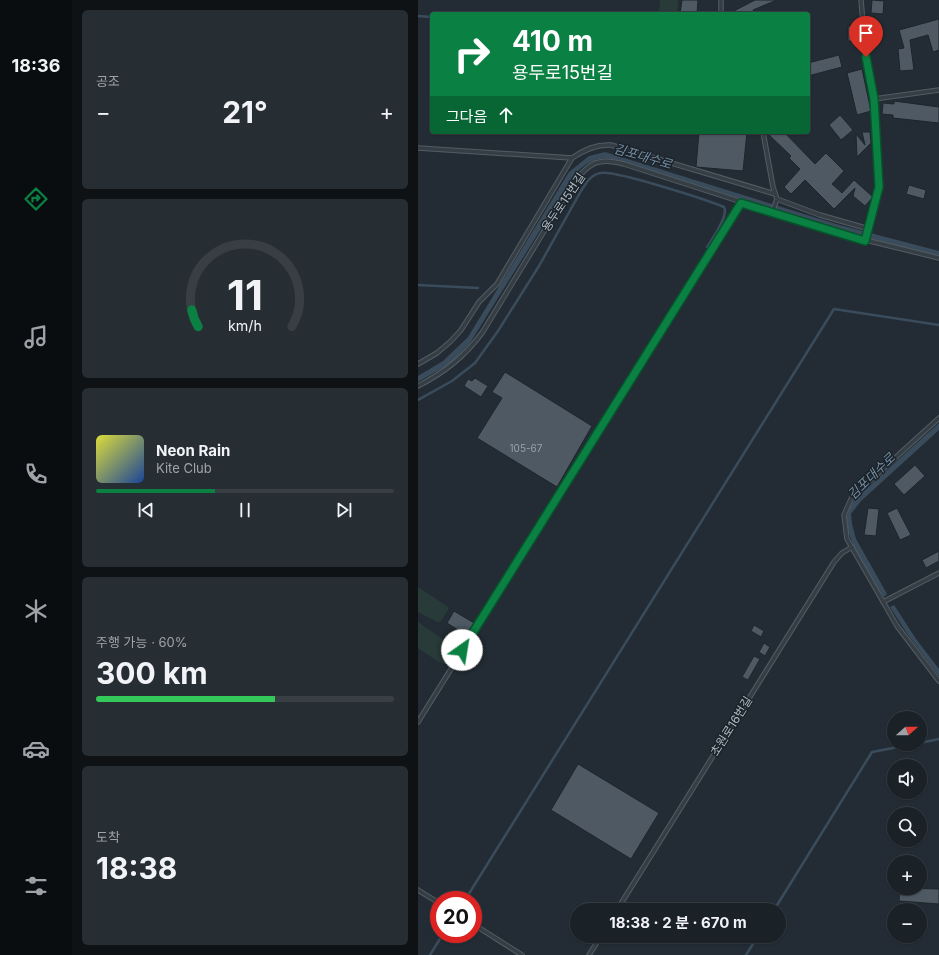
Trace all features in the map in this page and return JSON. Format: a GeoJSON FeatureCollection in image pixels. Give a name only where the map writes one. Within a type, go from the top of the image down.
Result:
{"type":"FeatureCollection","features":[{"type":"Feature","properties":{"kind":"lane"},"geometry":{"type":"LineString","coordinates":[[721,0],[721,12]]}},
{"type":"Feature","properties":{"kind":"lane"},"geometry":{"type":"LineString","coordinates":[[861,0],[866,57],[874,99],[879,187],[865,241]]}},
{"type":"Feature","properties":{"kind":"lane"},"geometry":{"type":"LineString","coordinates":[[874,99],[939,90]]}},
{"type":"Feature","properties":{"kind":"lane"},"geometry":{"type":"LineString","coordinates":[[762,134],[777,199],[772,213],[865,241],[939,258]]}},
{"type":"Feature","properties":{"kind":"lane"},"geometry":{"type":"LineString","coordinates":[[418,148],[572,158],[593,147],[611,145],[775,194]]}},
{"type":"Feature","properties":{"kind":"lane"},"geometry":{"type":"LineString","coordinates":[[418,364],[437,353],[461,330],[478,302],[497,284],[572,158]]}},
{"type":"Feature","properties":{"kind":"lane","name":"용두로15번길"},"geometry":{"type":"LineString","coordinates":[[418,386],[453,365],[469,350],[482,332],[574,182],[581,172],[593,163],[611,160],[772,213]]}},
{"type":"Feature","properties":{"kind":"lane"},"geometry":{"type":"LineString","coordinates":[[777,199],[820,215],[868,228]]}},
{"type":"Feature","properties":{"kind":"lane"},"geometry":{"type":"LineString","coordinates":[[418,722],[741,203]]}},
{"type":"Feature","properties":{"kind":"lane"},"geometry":{"type":"LineString","coordinates":[[939,418],[852,497],[844,515],[847,539],[883,602],[901,632],[939,681]]}},
{"type":"Feature","properties":{"kind":"lane","name":"초원로16번길"},"geometry":{"type":"LineString","coordinates":[[621,903],[834,562],[842,553],[852,547]]}},
{"type":"Feature","properties":{"kind":"lane"},"geometry":{"type":"LineString","coordinates":[[883,602],[939,573]]}},
{"type":"Feature","properties":{"kind":"lane"},"geometry":{"type":"LineString","coordinates":[[418,890],[430,897]]}},
{"type":"Feature","properties":{"kind":"lane"},"geometry":{"type":"LineString","coordinates":[[482,930],[522,955]]}},
{"type":"Feature","properties":{"kind":"lane"},"geometry":{"type":"LineString","coordinates":[[589,955],[596,943]]}},
{"type":"Feature","properties":{"kind":"green space"},"geometry":{"type":"Polygon","coordinates":[[[660,0],[678,0],[677,12],[659,12],[660,0]]]}},
{"type":"Feature","properties":{"kind":"green space"},"geometry":{"type":"Polygon","coordinates":[[[418,587],[448,607],[448,610],[441,621],[437,622],[418,612],[418,587]]]}},
{"type":"Feature","properties":{"kind":"green space"},"geometry":{"type":"Polygon","coordinates":[[[418,622],[457,649],[457,653],[448,665],[439,662],[418,648],[418,622]]]}},
{"type":"Feature","properties":{"kind":"water"},"geometry":{"type":"Polygon","coordinates":[[[605,152],[836,224],[939,251],[939,257],[836,229],[625,162],[610,159],[596,160],[582,167],[575,174],[470,343],[451,363],[418,382],[418,376],[443,361],[468,337],[569,172],[589,156],[605,152]]]}},
{"type":"Feature","properties":{"kind":"water"},"geometry":{"type":"Polygon","coordinates":[[[939,423],[939,430],[861,501],[851,514],[856,539],[887,594],[884,597],[860,559],[855,548],[848,527],[848,513],[856,498],[939,423]]]}},
{"type":"Feature","properties":{"kind":"water"},"geometry":{"type":"Polygon","coordinates":[[[894,605],[916,639],[939,669],[939,676],[908,635],[890,607],[894,605]]]}},
{"type":"Feature","properties":{"kind":"building"},"geometry":{"type":"Polygon","coordinates":[[[682,0],[698,0],[697,12],[680,12],[682,0]]]}},
{"type":"Feature","properties":{"kind":"building"},"geometry":{"type":"Polygon","coordinates":[[[755,0],[777,0],[753,10],[754,12],[732,12],[755,0]]]}},
{"type":"Feature","properties":{"kind":"building"},"geometry":{"type":"Polygon","coordinates":[[[872,0],[884,1],[883,14],[871,13],[872,0]]]}},
{"type":"Feature","properties":{"kind":"building"},"geometry":{"type":"Polygon","coordinates":[[[939,19],[939,50],[933,52],[928,35],[910,40],[914,70],[900,71],[898,49],[904,48],[899,30],[939,19]]]}},
{"type":"Feature","properties":{"kind":"building"},"geometry":{"type":"Polygon","coordinates":[[[848,26],[859,26],[859,41],[848,41],[848,26]]]}},
{"type":"Feature","properties":{"kind":"building"},"geometry":{"type":"Polygon","coordinates":[[[839,55],[842,67],[810,75],[810,62],[839,55]]]}},
{"type":"Feature","properties":{"kind":"building"},"geometry":{"type":"Polygon","coordinates":[[[862,69],[871,111],[857,115],[847,73],[862,69]]]}},
{"type":"Feature","properties":{"kind":"building"},"geometry":{"type":"Polygon","coordinates":[[[894,101],[939,107],[939,123],[893,118],[893,115],[882,114],[883,103],[894,104],[894,101]]]}},
{"type":"Feature","properties":{"kind":"building"},"geometry":{"type":"Polygon","coordinates":[[[840,115],[853,130],[841,140],[829,125],[840,115]]]}},
{"type":"Feature","properties":{"kind":"building"},"geometry":{"type":"Polygon","coordinates":[[[862,132],[870,132],[871,143],[857,157],[856,134],[865,145],[862,132]]]}},
{"type":"Feature","properties":{"kind":"building"},"geometry":{"type":"Polygon","coordinates":[[[699,134],[747,134],[743,171],[696,167],[699,134]]]}},
{"type":"Feature","properties":{"kind":"building"},"geometry":{"type":"Polygon","coordinates":[[[768,134],[786,134],[815,164],[826,153],[844,171],[832,184],[842,193],[854,180],[873,197],[865,206],[853,196],[855,188],[834,209],[805,180],[791,194],[784,187],[800,169],[789,158],[791,156],[768,134]]]}},
{"type":"Feature","properties":{"kind":"building"},"geometry":{"type":"Polygon","coordinates":[[[909,185],[926,190],[924,199],[906,194],[909,185]]]}},
{"type":"Feature","properties":{"kind":"building"},"geometry":{"type":"Polygon","coordinates":[[[505,372],[592,426],[557,487],[477,438],[502,398],[492,392],[505,372]]]}},
{"type":"Feature","properties":{"kind":"building"},"geometry":{"type":"Polygon","coordinates":[[[475,378],[488,386],[481,397],[464,386],[468,379],[472,381],[475,378]]]}},
{"type":"Feature","properties":{"kind":"building"},"geometry":{"type":"Polygon","coordinates":[[[915,465],[925,476],[904,495],[894,484],[915,465]]]}},
{"type":"Feature","properties":{"kind":"building"},"geometry":{"type":"Polygon","coordinates":[[[868,508],[879,509],[876,536],[864,535],[868,508]]]}},
{"type":"Feature","properties":{"kind":"building"},"geometry":{"type":"Polygon","coordinates":[[[897,508],[911,535],[900,540],[887,513],[897,508]]]}},
{"type":"Feature","properties":{"kind":"building"},"geometry":{"type":"Polygon","coordinates":[[[939,551],[939,561],[926,568],[922,560],[939,551]]]}},
{"type":"Feature","properties":{"kind":"building"},"geometry":{"type":"Polygon","coordinates":[[[454,611],[474,623],[466,635],[447,623],[454,611]]]}},
{"type":"Feature","properties":{"kind":"building"},"geometry":{"type":"Polygon","coordinates":[[[754,625],[764,631],[761,637],[751,631],[754,625]]]}},
{"type":"Feature","properties":{"kind":"building"},"geometry":{"type":"Polygon","coordinates":[[[764,643],[770,647],[765,656],[759,652],[764,643]]]}},
{"type":"Feature","properties":{"kind":"building"},"geometry":{"type":"Polygon","coordinates":[[[754,656],[760,659],[748,680],[742,677],[754,656]]]}},
{"type":"Feature","properties":{"kind":"building"},"geometry":{"type":"Polygon","coordinates":[[[578,764],[659,813],[631,859],[551,810],[578,764]]]}},
{"type":"Feature","properties":{"kind":"building"},"geometry":{"type":"Polygon","coordinates":[[[927,889],[939,889],[939,904],[899,901],[899,895],[927,895],[927,889]]]}},
{"type":"Feature","properties":{"kind":"waterway"},"geometry":{"type":"LineString","coordinates":[[418,16],[430,17]]}},
{"type":"Feature","properties":{"kind":"waterway"},"geometry":{"type":"LineString","coordinates":[[418,400],[452,381],[475,363],[498,331],[539,266],[583,188],[589,179],[594,175],[610,173],[624,176],[681,192],[724,207],[725,211],[722,222],[707,247]]}},
{"type":"Feature","properties":{"kind":"waterway"},"geometry":{"type":"LineString","coordinates":[[418,285],[478,288]]}},
{"type":"Feature","properties":{"kind":"waterway"},"geometry":{"type":"LineString","coordinates":[[471,891],[834,309],[939,325]]}},
{"type":"Feature","properties":{"kind":"waterway"},"geometry":{"type":"LineString","coordinates":[[927,742],[939,739]]}},
{"type":"Feature","properties":{"kind":"waterway"},"geometry":{"type":"LineString","coordinates":[[778,903],[872,752],[887,749]]}},
{"type":"Feature","properties":{"kind":"waterway"},"geometry":{"type":"LineString","coordinates":[[430,955],[437,943]]}},
{"type":"Feature","properties":{"kind":"waterway"},"geometry":{"type":"LineString","coordinates":[[746,955],[754,943]]}},
{"type":"Feature","properties":{"kind":"route"},"geometry":{"type":"LineString","coordinates":[[462,650],[741,203],[865,241],[879,187],[874,99],[866,57]]}},
{"type":"Feature","properties":{"kind":"water label","name":"김포대수로"},"geometry":{"type":"Point","coordinates":[643,156]}},
{"type":"Feature","properties":{"kind":"water label","name":"김포대수로"},"geometry":{"type":"Point","coordinates":[871,476]}}]}
